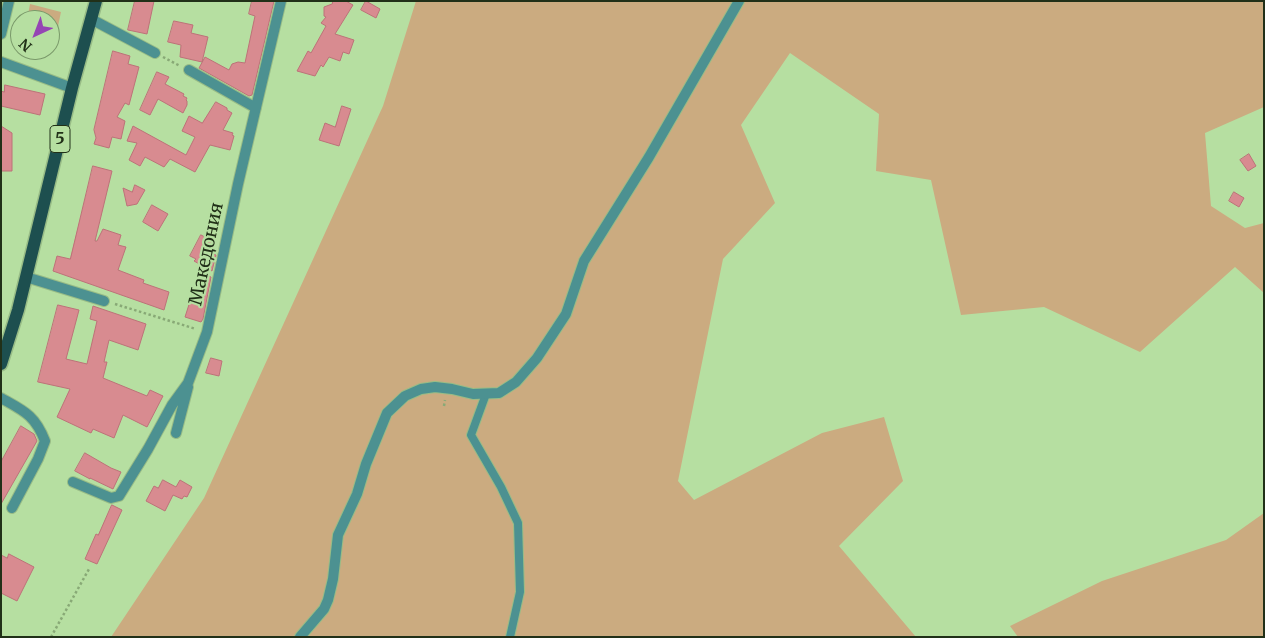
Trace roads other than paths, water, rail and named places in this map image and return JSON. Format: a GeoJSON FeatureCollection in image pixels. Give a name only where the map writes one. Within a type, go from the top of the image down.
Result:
{"type":"FeatureCollection","features":[{"type":"Feature","properties":{"kind":"main road","name":"5"},"geometry":{"type":"LineString","coordinates":[[1,364],[10,339],[72,88],[96,1]]}},
{"type":"Feature","properties":{"kind":"street"},"geometry":{"type":"LineString","coordinates":[[1,34],[9,1]]}},
{"type":"Feature","properties":{"kind":"street","name":"Македония"},"geometry":{"type":"LineString","coordinates":[[73,482],[111,498],[119,496],[172,405],[188,383],[207,332],[238,184],[281,1]]}},
{"type":"Feature","properties":{"kind":"street"},"geometry":{"type":"LineString","coordinates":[[300,637],[324,609],[328,600],[333,579],[338,535],[357,494],[366,464],[387,413],[404,396],[421,389],[435,387],[473,394],[499,393],[516,382],[537,358],[566,314],[584,261],[650,157],[739,1]]}},
{"type":"Feature","properties":{"kind":"street"},"geometry":{"type":"LineString","coordinates":[[91,20],[155,53]]}},
{"type":"Feature","properties":{"kind":"street"},"geometry":{"type":"LineString","coordinates":[[1,62],[72,88]]}},
{"type":"Feature","properties":{"kind":"street"},"geometry":{"type":"LineString","coordinates":[[188,70],[256,108]]}},
{"type":"Feature","properties":{"kind":"street"},"geometry":{"type":"LineString","coordinates":[[26,277],[104,301]]}},
{"type":"Feature","properties":{"kind":"street"},"geometry":{"type":"LineString","coordinates":[[176,433],[188,383]]}},
{"type":"Feature","properties":{"kind":"street"},"geometry":{"type":"LineString","coordinates":[[1,398],[26,411],[39,426],[45,441],[38,459],[12,508]]}},
{"type":"Feature","properties":{"kind":"lane"},"geometry":{"type":"LineString","coordinates":[[486,394],[471,435],[501,487],[518,523],[520,592],[510,637]]}}]}
